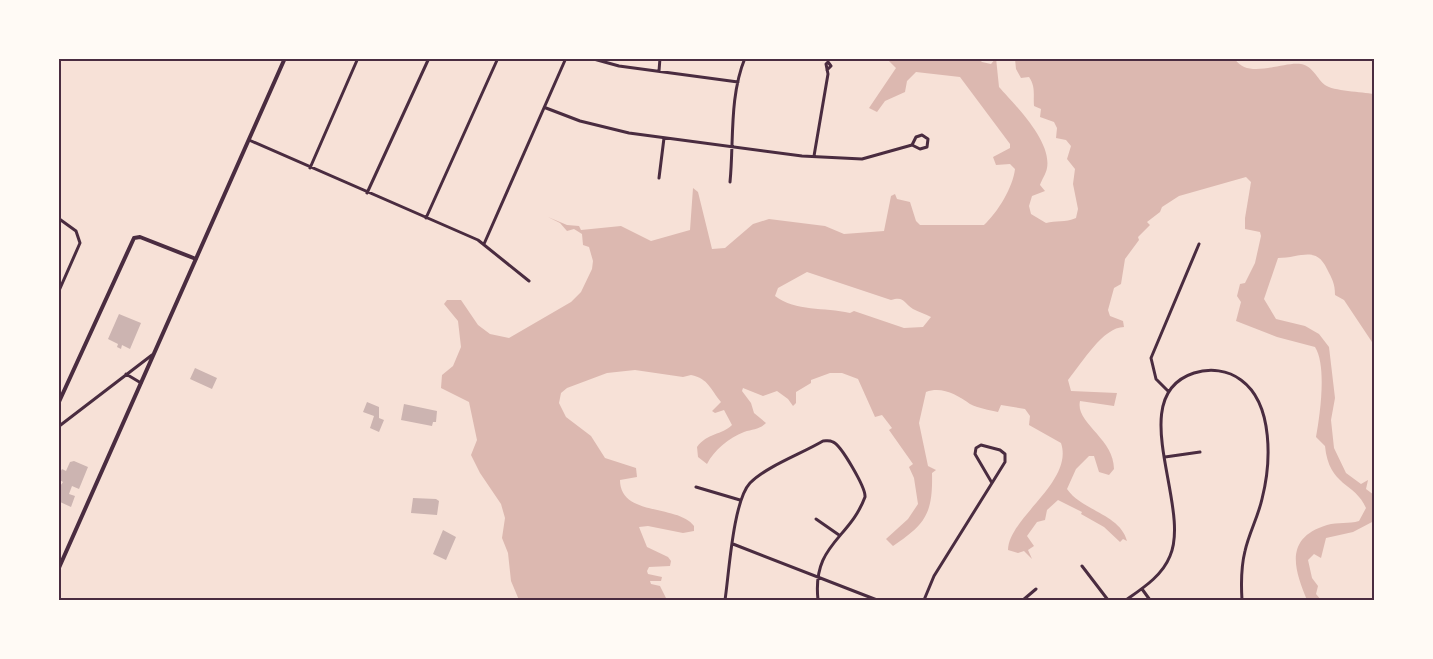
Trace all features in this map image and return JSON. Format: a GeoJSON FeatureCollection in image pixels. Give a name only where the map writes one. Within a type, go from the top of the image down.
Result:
{"type":"FeatureCollection","features":[{"type":"Feature","properties":{"kind":"street"},"geometry":{"type":"LineString","coordinates":[[58,570],[285,58]]}},
{"type":"Feature","properties":{"kind":"street"},"geometry":{"type":"LineString","coordinates":[[310,168],[358,58]]}},
{"type":"Feature","properties":{"kind":"street"},"geometry":{"type":"LineString","coordinates":[[367,193],[429,58]]}},
{"type":"Feature","properties":{"kind":"street"},"geometry":{"type":"LineString","coordinates":[[426,218],[498,58]]}},
{"type":"Feature","properties":{"kind":"street"},"geometry":{"type":"LineString","coordinates":[[484,244],[567,58]]}},
{"type":"Feature","properties":{"kind":"street"},"geometry":{"type":"LineString","coordinates":[[590,58],[619,66],[738,82]]}},
{"type":"Feature","properties":{"kind":"street"},"geometry":{"type":"LineString","coordinates":[[659,71],[660,58]]}},
{"type":"Feature","properties":{"kind":"street"},"geometry":{"type":"LineString","coordinates":[[730,182],[731,146],[738,82],[745,58]]}},
{"type":"Feature","properties":{"kind":"street"},"geometry":{"type":"LineString","coordinates":[[814,157],[826,70]]}},
{"type":"Feature","properties":{"kind":"street"},"geometry":{"type":"LineString","coordinates":[[546,108],[591,124],[664,138],[814,157],[862,159],[912,145],[925,149],[929,144],[928,139],[926,136],[918,136],[912,145]]}},
{"type":"Feature","properties":{"kind":"street"},"geometry":{"type":"LineString","coordinates":[[659,178],[664,138]]}},
{"type":"Feature","properties":{"kind":"street"},"geometry":{"type":"LineString","coordinates":[[249,140],[484,244],[528,281]]}},
{"type":"Feature","properties":{"kind":"street"},"geometry":{"type":"LineString","coordinates":[[58,218],[76,231],[80,243],[58,293]]}},
{"type":"Feature","properties":{"kind":"street"},"geometry":{"type":"LineString","coordinates":[[58,404],[134,238],[140,237],[196,259]]}},
{"type":"Feature","properties":{"kind":"street"},"geometry":{"type":"LineString","coordinates":[[1169,391],[1156,378],[1151,358],[1199,244]]}},
{"type":"Feature","properties":{"kind":"street"},"geometry":{"type":"LineString","coordinates":[[58,427],[154,353]]}},
{"type":"Feature","properties":{"kind":"street"},"geometry":{"type":"LineString","coordinates":[[1126,600],[1162,571],[1174,545],[1176,523],[1165,457],[1161,414],[1169,391],[1185,377],[1212,370],[1236,377],[1257,398],[1265,426],[1267,472],[1262,502],[1243,562],[1242,600]]}},
{"type":"Feature","properties":{"kind":"street"},"geometry":{"type":"LineString","coordinates":[[126,374],[141,383]]}},
{"type":"Feature","properties":{"kind":"street"},"geometry":{"type":"LineString","coordinates":[[725,600],[740,500],[745,489],[757,477],[823,441],[833,442],[865,491],[863,503],[823,558],[817,577],[818,600]]}},
{"type":"Feature","properties":{"kind":"street"},"geometry":{"type":"LineString","coordinates":[[924,600],[934,576],[992,483],[1005,462],[1005,454],[1000,450],[981,445],[975,450],[976,458],[992,483]]}},
{"type":"Feature","properties":{"kind":"street"},"geometry":{"type":"LineString","coordinates":[[1165,457],[1200,452]]}},
{"type":"Feature","properties":{"kind":"street"},"geometry":{"type":"LineString","coordinates":[[696,487],[740,500]]}},
{"type":"Feature","properties":{"kind":"street"},"geometry":{"type":"LineString","coordinates":[[816,519],[839,535]]}},
{"type":"Feature","properties":{"kind":"street"},"geometry":{"type":"LineString","coordinates":[[733,544],[878,600]]}},
{"type":"Feature","properties":{"kind":"street"},"geometry":{"type":"LineString","coordinates":[[1082,566],[1108,600]]}},
{"type":"Feature","properties":{"kind":"street"},"geometry":{"type":"LineString","coordinates":[[1023,600],[1036,589]]}},
{"type":"Feature","properties":{"kind":"street"},"geometry":{"type":"LineString","coordinates":[[1142,589],[1150,600]]}},
{"type":"Feature","properties":{"kind":"shaded area"},"geometry":{"type":"Polygon","coordinates":[[[996,58],[999,87],[1038,135],[1047,157],[1046,170],[1040,185],[1045,191],[1032,196],[1029,206],[1031,214],[1046,223],[1076,218],[1078,209],[1073,184],[1075,169],[1067,159],[1071,146],[1066,140],[1056,138],[1057,128],[1054,122],[1040,117],[1041,109],[1034,106],[1031,81],[1029,77],[1021,78],[1016,69],[1015,59],[1235,59],[1241,65],[1257,69],[1301,64],[1309,67],[1329,87],[1374,94],[1374,345],[1344,300],[1335,295],[1332,278],[1318,257],[1307,255],[1278,258],[1264,299],[1276,319],[1305,326],[1319,334],[1329,347],[1335,398],[1331,420],[1334,448],[1346,473],[1361,484],[1368,480],[1366,489],[1374,495],[1374,521],[1353,532],[1326,538],[1321,558],[1314,554],[1308,560],[1312,578],[1318,586],[1316,594],[1321,600],[1307,600],[1296,566],[1298,546],[1313,531],[1327,525],[1359,521],[1366,508],[1356,493],[1337,477],[1327,459],[1325,446],[1316,437],[1322,378],[1319,355],[1315,347],[1277,337],[1236,321],[1241,302],[1237,296],[1240,284],[1245,283],[1255,263],[1261,236],[1260,232],[1245,229],[1251,182],[1246,177],[1179,196],[1162,207],[1160,212],[1147,222],[1150,225],[1138,237],[1139,240],[1125,259],[1121,284],[1114,288],[1108,310],[1110,316],[1123,321],[1124,327],[1108,333],[1101,339],[1068,380],[1071,391],[1117,393],[1114,406],[1080,401],[1083,417],[1108,448],[1114,469],[1109,475],[1099,472],[1094,456],[1089,456],[1076,469],[1067,489],[1082,503],[1109,518],[1123,532],[1127,541],[1123,539],[1120,542],[1104,527],[1081,514],[1082,512],[1058,500],[1047,510],[1045,520],[1037,522],[1027,536],[1034,546],[1028,550],[1032,559],[1024,551],[1018,553],[1008,550],[1011,538],[1019,525],[1058,472],[1062,457],[1061,443],[1029,425],[1030,416],[1025,409],[1001,405],[998,412],[973,405],[944,391],[926,392],[919,423],[928,466],[936,470],[932,473],[929,508],[920,524],[893,546],[886,539],[908,519],[918,504],[914,478],[909,467],[913,464],[889,430],[892,428],[882,415],[875,417],[858,379],[842,373],[830,373],[811,380],[811,383],[796,392],[796,403],[793,406],[777,391],[763,396],[743,388],[742,391],[751,403],[754,413],[766,423],[728,441],[718,449],[707,464],[698,457],[697,447],[705,439],[732,425],[724,410],[715,413],[712,411],[721,402],[709,385],[702,379],[691,375],[683,377],[635,370],[607,373],[567,388],[561,393],[559,403],[566,417],[591,436],[605,458],[636,468],[637,477],[620,480],[623,492],[629,500],[686,519],[694,526],[694,531],[683,533],[648,526],[639,527],[647,547],[668,557],[671,561],[670,566],[649,567],[647,571],[648,574],[662,577],[661,581],[650,581],[651,584],[660,586],[667,600],[519,600],[511,581],[508,553],[502,538],[505,518],[501,504],[471,455],[477,440],[469,402],[441,388],[442,375],[453,366],[461,347],[458,321],[444,304],[447,300],[461,300],[478,325],[490,334],[509,338],[571,302],[581,292],[592,269],[593,261],[589,247],[583,245],[582,234],[574,229],[567,231],[560,223],[548,217],[567,225],[579,226],[581,230],[621,226],[651,241],[690,230],[693,188],[698,192],[712,249],[725,248],[753,224],[769,219],[825,226],[844,234],[884,231],[891,196],[895,194],[897,199],[910,202],[916,221],[920,225],[984,225],[999,206],[1014,176],[1015,169],[1010,164],[996,165],[993,157],[1010,148],[1010,144],[960,77],[916,72],[907,81],[905,92],[885,101],[877,112],[869,108],[896,68],[887,59],[979,59],[991,64],[996,58]],[[807,272],[778,288],[775,296],[792,305],[850,313],[854,311],[904,328],[923,327],[931,317],[913,309],[901,300],[891,300],[807,272]]]}},
{"type":"Feature","properties":{"kind":"building"},"geometry":{"type":"Polygon","coordinates":[[[119,314],[141,323],[130,349],[122,345],[121,349],[117,347],[118,344],[108,339],[119,314]]]}},
{"type":"Feature","properties":{"kind":"building"},"geometry":{"type":"Polygon","coordinates":[[[195,368],[217,378],[212,389],[190,379],[195,368]]]}},
{"type":"Feature","properties":{"kind":"building"},"geometry":{"type":"Polygon","coordinates":[[[367,402],[379,407],[379,418],[384,420],[379,432],[370,428],[374,416],[363,412],[367,402]]]}},
{"type":"Feature","properties":{"kind":"building"},"geometry":{"type":"Polygon","coordinates":[[[404,404],[437,411],[436,422],[433,422],[432,426],[401,420],[404,404]]]}},
{"type":"Feature","properties":{"kind":"building"},"geometry":{"type":"Polygon","coordinates":[[[74,461],[88,467],[79,489],[72,486],[69,494],[75,496],[71,507],[58,501],[58,489],[63,482],[58,479],[58,476],[62,469],[66,471],[70,462],[74,461]]]}},
{"type":"Feature","properties":{"kind":"building"},"geometry":{"type":"Polygon","coordinates":[[[413,498],[439,501],[437,515],[411,513],[413,498]]]}},
{"type":"Feature","properties":{"kind":"building"},"geometry":{"type":"Polygon","coordinates":[[[443,530],[456,537],[446,560],[433,554],[443,530]]]}}]}
